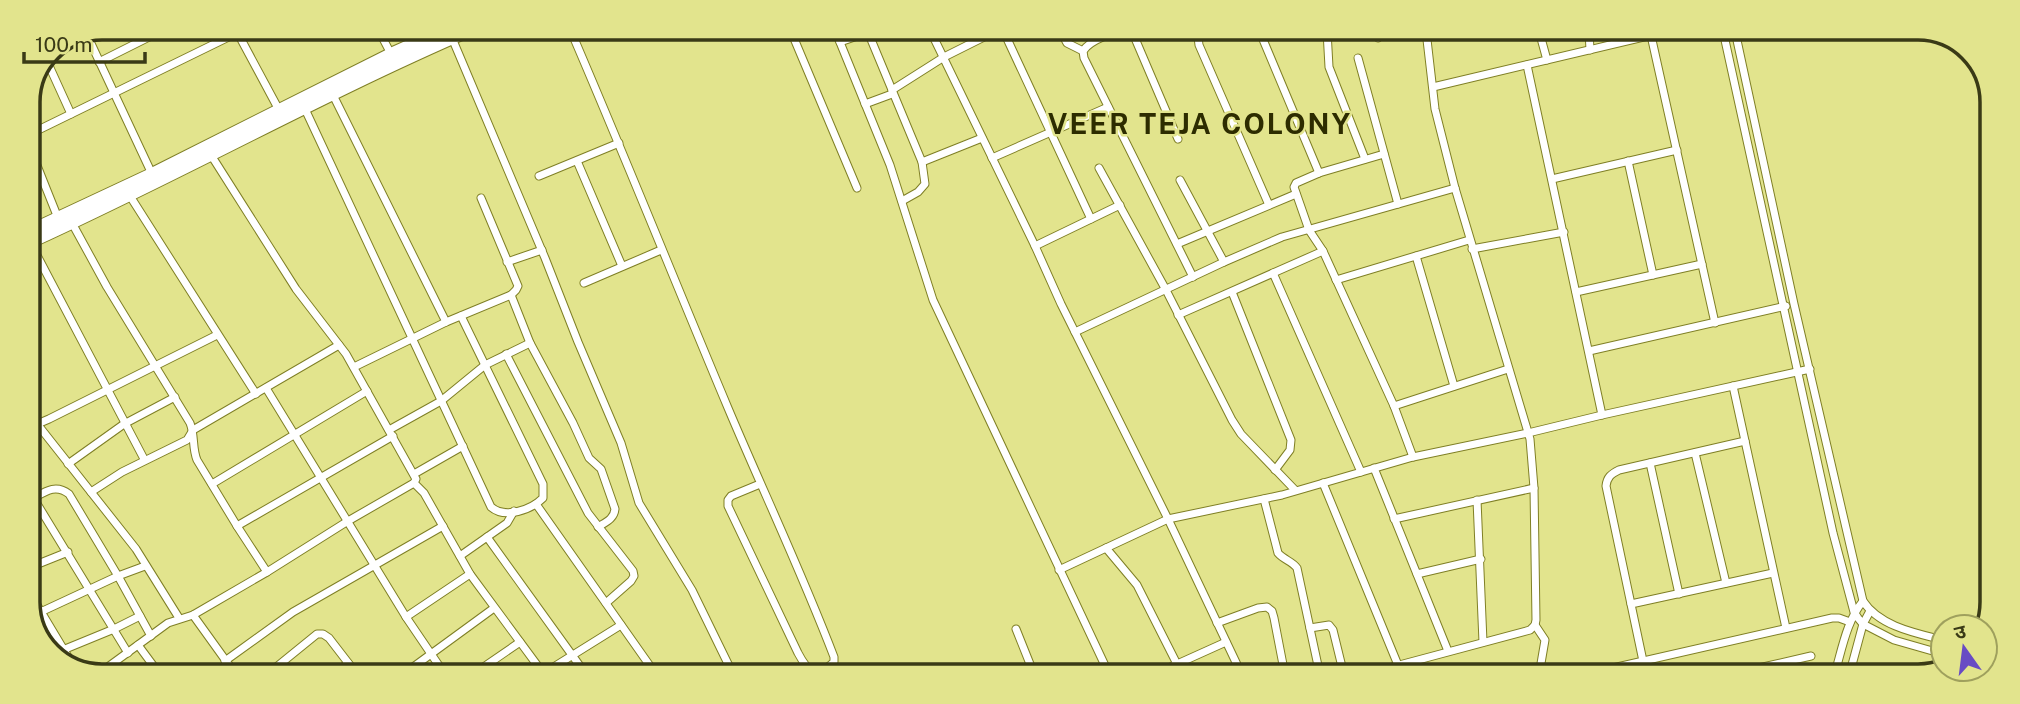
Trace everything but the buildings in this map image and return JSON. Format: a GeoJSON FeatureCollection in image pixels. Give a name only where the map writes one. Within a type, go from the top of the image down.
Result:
{"type":"FeatureCollection","features":[{"type":"Feature","properties":{"kind":"main road"},"geometry":{"type":"LineString","coordinates":[[40,231],[58,218],[391,54],[430,40]]}},
{"type":"Feature","properties":{"kind":"main road"},"geometry":{"type":"LineString","coordinates":[[40,235],[130,195],[437,40]]}},
{"type":"Feature","properties":{"kind":"street"},"geometry":{"type":"LineString","coordinates":[[99,62],[143,40]]}},
{"type":"Feature","properties":{"kind":"street"},"geometry":{"type":"LineString","coordinates":[[40,129],[219,40]]}},
{"type":"Feature","properties":{"kind":"street"},"geometry":{"type":"LineString","coordinates":[[242,40],[279,110]]}},
{"type":"Feature","properties":{"kind":"street"},"geometry":{"type":"LineString","coordinates":[[384,40],[391,54]]}},
{"type":"Feature","properties":{"kind":"street"},"geometry":{"type":"LineString","coordinates":[[453,40],[621,443],[639,503],[692,590],[728,664]]}},
{"type":"Feature","properties":{"kind":"street"},"geometry":{"type":"LineString","coordinates":[[575,40],[834,657],[832,664]]}},
{"type":"Feature","properties":{"kind":"street"},"geometry":{"type":"LineString","coordinates":[[795,40],[856,188]]}},
{"type":"Feature","properties":{"kind":"street"},"geometry":{"type":"LineString","coordinates":[[845,40],[840,42],[890,164],[936,307],[1104,664]]}},
{"type":"Feature","properties":{"kind":"street"},"geometry":{"type":"LineString","coordinates":[[871,40],[922,162],[925,184],[918,192],[902,201]]}},
{"type":"Feature","properties":{"kind":"street"},"geometry":{"type":"LineString","coordinates":[[935,40],[1237,664]]}},
{"type":"Feature","properties":{"kind":"street"},"geometry":{"type":"LineString","coordinates":[[865,104],[892,94],[892,90],[944,57],[980,40]]}},
{"type":"Feature","properties":{"kind":"street"},"geometry":{"type":"LineString","coordinates":[[1006,40],[1091,219]]}},
{"type":"Feature","properties":{"kind":"street"},"geometry":{"type":"LineString","coordinates":[[1065,40],[1083,51],[1193,277]]}},
{"type":"Feature","properties":{"kind":"street"},"geometry":{"type":"LineString","coordinates":[[1083,51],[1086,46],[1099,40]]}},
{"type":"Feature","properties":{"kind":"street"},"geometry":{"type":"LineString","coordinates":[[1135,40],[1178,139]]}},
{"type":"Feature","properties":{"kind":"street"},"geometry":{"type":"LineString","coordinates":[[1198,40],[1269,205]]}},
{"type":"Feature","properties":{"kind":"street"},"geometry":{"type":"LineString","coordinates":[[1265,40],[1319,173]]}},
{"type":"Feature","properties":{"kind":"street"},"geometry":{"type":"LineString","coordinates":[[1328,40],[1329,67],[1365,159]]}},
{"type":"Feature","properties":{"kind":"street"},"geometry":{"type":"LineString","coordinates":[[1427,40],[1435,109],[1455,188],[1531,446],[1535,625],[1545,640],[1541,664]]}},
{"type":"Feature","properties":{"kind":"street"},"geometry":{"type":"LineString","coordinates":[[1541,40],[1547,60]]}},
{"type":"Feature","properties":{"kind":"street"},"geometry":{"type":"LineString","coordinates":[[1589,40],[1590,50]]}},
{"type":"Feature","properties":{"kind":"street"},"geometry":{"type":"LineString","coordinates":[[1433,87],[1625,40]]}},
{"type":"Feature","properties":{"kind":"street"},"geometry":{"type":"LineString","coordinates":[[1652,40],[1715,323]]}},
{"type":"Feature","properties":{"kind":"street"},"geometry":{"type":"LineString","coordinates":[[1725,40],[1833,533],[1854,612],[1863,624],[1894,640],[1929,650]]}},
{"type":"Feature","properties":{"kind":"street"},"geometry":{"type":"LineString","coordinates":[[1737,40],[1794,304],[1863,601],[1870,611],[1896,626],[1929,636]]}},
{"type":"Feature","properties":{"kind":"street"},"geometry":{"type":"LineString","coordinates":[[90,41],[152,174]]}},
{"type":"Feature","properties":{"kind":"street"},"geometry":{"type":"LineString","coordinates":[[1358,58],[1398,204]]}},
{"type":"Feature","properties":{"kind":"street"},"geometry":{"type":"LineString","coordinates":[[1527,65],[1602,415]]}},
{"type":"Feature","properties":{"kind":"street"},"geometry":{"type":"LineString","coordinates":[[51,69],[71,114]]}},
{"type":"Feature","properties":{"kind":"street"},"geometry":{"type":"LineString","coordinates":[[333,94],[446,322]]}},
{"type":"Feature","properties":{"kind":"street"},"geometry":{"type":"LineString","coordinates":[[992,158],[1108,107]]}},
{"type":"Feature","properties":{"kind":"street"},"geometry":{"type":"LineString","coordinates":[[304,109],[491,507],[504,513],[536,504],[543,498],[542,484],[461,316]]}},
{"type":"Feature","properties":{"kind":"street"},"geometry":{"type":"LineString","coordinates":[[922,162],[982,138]]}},
{"type":"Feature","properties":{"kind":"street"},"geometry":{"type":"LineString","coordinates":[[539,176],[619,143]]}},
{"type":"Feature","properties":{"kind":"street"},"geometry":{"type":"LineString","coordinates":[[1552,179],[1676,150]]}},
{"type":"Feature","properties":{"kind":"street"},"geometry":{"type":"LineString","coordinates":[[1384,154],[1319,173],[1296,183],[1294,187],[1309,230],[1323,251],[1394,405],[1413,457]]}},
{"type":"Feature","properties":{"kind":"street"},"geometry":{"type":"LineString","coordinates":[[112,664],[168,623],[192,615],[267,572],[414,483],[416,479],[354,367],[296,289],[211,155]]}},
{"type":"Feature","properties":{"kind":"street"},"geometry":{"type":"LineString","coordinates":[[576,161],[622,266]]}},
{"type":"Feature","properties":{"kind":"street"},"geometry":{"type":"LineString","coordinates":[[1628,161],[1653,275]]}},
{"type":"Feature","properties":{"kind":"street"},"geometry":{"type":"LineString","coordinates":[[1099,168],[1166,290],[1232,420],[1241,434],[1295,491]]}},
{"type":"Feature","properties":{"kind":"street"},"geometry":{"type":"LineString","coordinates":[[40,173],[58,218]]}},
{"type":"Feature","properties":{"kind":"street"},"geometry":{"type":"LineString","coordinates":[[1180,180],[1224,262]]}},
{"type":"Feature","properties":{"kind":"street"},"geometry":{"type":"LineString","coordinates":[[1075,332],[1282,237],[1455,188]]}},
{"type":"Feature","properties":{"kind":"street"},"geometry":{"type":"LineString","coordinates":[[1177,244],[1296,194]]}},
{"type":"Feature","properties":{"kind":"street"},"geometry":{"type":"LineString","coordinates":[[130,195],[256,394]]}},
{"type":"Feature","properties":{"kind":"street"},"geometry":{"type":"LineString","coordinates":[[354,367],[446,322],[511,295],[516,290],[518,286],[481,198]]}},
{"type":"Feature","properties":{"kind":"street"},"geometry":{"type":"LineString","coordinates":[[1035,246],[1120,205]]}},
{"type":"Feature","properties":{"kind":"street"},"geometry":{"type":"LineString","coordinates":[[72,223],[193,430],[194,453],[267,572]]}},
{"type":"Feature","properties":{"kind":"street"},"geometry":{"type":"LineString","coordinates":[[1472,249],[1564,232]]}},
{"type":"Feature","properties":{"kind":"street"},"geometry":{"type":"LineString","coordinates":[[1336,280],[1469,240]]}},
{"type":"Feature","properties":{"kind":"street"},"geometry":{"type":"LineString","coordinates":[[507,262],[542,250]]}},
{"type":"Feature","properties":{"kind":"street"},"geometry":{"type":"LineString","coordinates":[[584,283],[661,250]]}},
{"type":"Feature","properties":{"kind":"street"},"geometry":{"type":"LineString","coordinates":[[1178,315],[1323,251]]}},
{"type":"Feature","properties":{"kind":"street"},"geometry":{"type":"LineString","coordinates":[[1416,256],[1454,386]]}},
{"type":"Feature","properties":{"kind":"street"},"geometry":{"type":"LineString","coordinates":[[40,261],[143,457]]}},
{"type":"Feature","properties":{"kind":"street"},"geometry":{"type":"LineString","coordinates":[[1576,292],[1702,264]]}},
{"type":"Feature","properties":{"kind":"street"},"geometry":{"type":"LineString","coordinates":[[1273,273],[1361,472]]}},
{"type":"Feature","properties":{"kind":"street"},"geometry":{"type":"LineString","coordinates":[[1232,292],[1292,440],[1290,450],[1275,470]]}},
{"type":"Feature","properties":{"kind":"street"},"geometry":{"type":"LineString","coordinates":[[511,295],[530,343],[589,458],[603,473],[615,509],[614,514],[598,527]]}},
{"type":"Feature","properties":{"kind":"street"},"geometry":{"type":"LineString","coordinates":[[1589,351],[1794,304]]}},
{"type":"Feature","properties":{"kind":"street"},"geometry":{"type":"LineString","coordinates":[[40,424],[217,335]]}},
{"type":"Feature","properties":{"kind":"street"},"geometry":{"type":"LineString","coordinates":[[237,526],[442,401],[485,365],[530,343]]}},
{"type":"Feature","properties":{"kind":"street"},"geometry":{"type":"LineString","coordinates":[[91,492],[122,471],[187,440],[193,430],[339,345]]}},
{"type":"Feature","properties":{"kind":"street"},"geometry":{"type":"LineString","coordinates":[[506,354],[588,513],[634,571],[631,581],[606,603]]}},
{"type":"Feature","properties":{"kind":"street"},"geometry":{"type":"LineString","coordinates":[[1394,405],[1508,369]]}},
{"type":"Feature","properties":{"kind":"street"},"geometry":{"type":"LineString","coordinates":[[1059,570],[1168,519],[1264,499],[1413,457],[1810,369]]}},
{"type":"Feature","properties":{"kind":"street"},"geometry":{"type":"LineString","coordinates":[[1732,386],[1786,628]]}},
{"type":"Feature","properties":{"kind":"street"},"geometry":{"type":"LineString","coordinates":[[266,388],[406,617],[438,664]]}},
{"type":"Feature","properties":{"kind":"street"},"geometry":{"type":"LineString","coordinates":[[212,484],[367,391]]}},
{"type":"Feature","properties":{"kind":"street"},"geometry":{"type":"LineString","coordinates":[[68,464],[124,424],[175,397]]}},
{"type":"Feature","properties":{"kind":"street"},"geometry":{"type":"LineString","coordinates":[[40,428],[131,542],[178,618]]}},
{"type":"Feature","properties":{"kind":"street"},"geometry":{"type":"LineString","coordinates":[[1643,661],[1606,486],[1607,479],[1611,474],[1650,463],[1745,441]]}},
{"type":"Feature","properties":{"kind":"street"},"geometry":{"type":"LineString","coordinates":[[414,474],[463,446]]}},
{"type":"Feature","properties":{"kind":"street"},"geometry":{"type":"LineString","coordinates":[[1695,453],[1726,583]]}},
{"type":"Feature","properties":{"kind":"street"},"geometry":{"type":"LineString","coordinates":[[1650,463],[1679,594]]}},
{"type":"Feature","properties":{"kind":"street"},"geometry":{"type":"LineString","coordinates":[[1374,468],[1448,651]]}},
{"type":"Feature","properties":{"kind":"street"},"geometry":{"type":"LineString","coordinates":[[414,483],[424,493],[470,574],[537,664]]}},
{"type":"Feature","properties":{"kind":"street"},"geometry":{"type":"LineString","coordinates":[[1323,483],[1398,664]]}},
{"type":"Feature","properties":{"kind":"street"},"geometry":{"type":"LineString","coordinates":[[760,484],[731,496],[728,500],[729,506],[804,664]]}},
{"type":"Feature","properties":{"kind":"street"},"geometry":{"type":"LineString","coordinates":[[40,495],[57,488],[69,494],[151,636]]}},
{"type":"Feature","properties":{"kind":"street"},"geometry":{"type":"LineString","coordinates":[[1394,519],[1534,488]]}},
{"type":"Feature","properties":{"kind":"street"},"geometry":{"type":"LineString","coordinates":[[1264,499],[1278,553],[1297,568],[1318,664]]}},
{"type":"Feature","properties":{"kind":"street"},"geometry":{"type":"LineString","coordinates":[[1477,500],[1483,642]]}},
{"type":"Feature","properties":{"kind":"street"},"geometry":{"type":"LineString","coordinates":[[536,504],[649,664]]}},
{"type":"Feature","properties":{"kind":"street"},"geometry":{"type":"LineString","coordinates":[[40,508],[128,653]]}},
{"type":"Feature","properties":{"kind":"street"},"geometry":{"type":"LineString","coordinates":[[460,556],[507,523],[514,511]]}},
{"type":"Feature","properties":{"kind":"street"},"geometry":{"type":"LineString","coordinates":[[225,661],[293,612],[443,526]]}},
{"type":"Feature","properties":{"kind":"street"},"geometry":{"type":"LineString","coordinates":[[487,537],[578,664]]}},
{"type":"Feature","properties":{"kind":"street"},"geometry":{"type":"LineString","coordinates":[[1106,548],[1137,585],[1177,664],[1226,642]]}},
{"type":"Feature","properties":{"kind":"street"},"geometry":{"type":"LineString","coordinates":[[40,563],[68,552]]}},
{"type":"Feature","properties":{"kind":"street"},"geometry":{"type":"LineString","coordinates":[[1416,574],[1481,559]]}},
{"type":"Feature","properties":{"kind":"street"},"geometry":{"type":"LineString","coordinates":[[140,616],[63,649],[42,612],[145,566]]}},
{"type":"Feature","properties":{"kind":"street"},"geometry":{"type":"LineString","coordinates":[[1631,604],[1773,573]]}},
{"type":"Feature","properties":{"kind":"street"},"geometry":{"type":"LineString","coordinates":[[406,617],[470,574]]}},
{"type":"Feature","properties":{"kind":"street"},"geometry":{"type":"LineString","coordinates":[[1838,664],[1854,612],[1863,601]]}},
{"type":"Feature","properties":{"kind":"street"},"geometry":{"type":"LineString","coordinates":[[1217,623],[1267,607],[1274,618],[1283,664]]}},
{"type":"Feature","properties":{"kind":"street"},"geometry":{"type":"LineString","coordinates":[[417,664],[494,608]]}},
{"type":"Feature","properties":{"kind":"street"},"geometry":{"type":"LineString","coordinates":[[1852,664],[1863,624],[1870,611]]}},
{"type":"Feature","properties":{"kind":"street"},"geometry":{"type":"LineString","coordinates":[[192,615],[227,664]]}},
{"type":"Feature","properties":{"kind":"street"},"geometry":{"type":"LineString","coordinates":[[1630,664],[1832,618],[1850,622]]}},
{"type":"Feature","properties":{"kind":"street"},"geometry":{"type":"LineString","coordinates":[[559,664],[621,625]]}},
{"type":"Feature","properties":{"kind":"street"},"geometry":{"type":"LineString","coordinates":[[1310,628],[1329,625],[1333,629],[1342,664]]}},
{"type":"Feature","properties":{"kind":"street"},"geometry":{"type":"LineString","coordinates":[[1402,664],[1530,630],[1535,625]]}},
{"type":"Feature","properties":{"kind":"street"},"geometry":{"type":"LineString","coordinates":[[1016,629],[1030,664]]}},
{"type":"Feature","properties":{"kind":"street"},"geometry":{"type":"LineString","coordinates":[[280,664],[317,634],[329,638],[348,663]]}},
{"type":"Feature","properties":{"kind":"street"},"geometry":{"type":"LineString","coordinates":[[488,664],[520,642]]}},
{"type":"Feature","properties":{"kind":"street"},"geometry":{"type":"LineString","coordinates":[[138,645],[152,664]]}},
{"type":"Feature","properties":{"kind":"street"},"geometry":{"type":"LineString","coordinates":[[1776,664],[1811,656]]}},
{"type":"Feature","properties":{"kind":"district","name":"VEER TEJA COLONY"},"geometry":{"type":"Point","coordinates":[1200,124]}}]}
